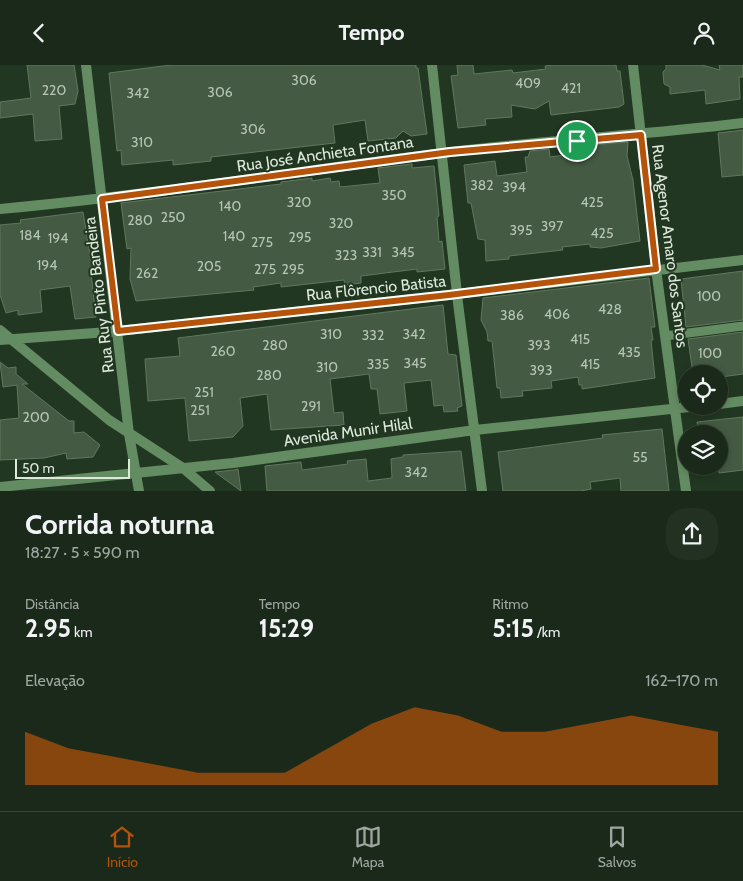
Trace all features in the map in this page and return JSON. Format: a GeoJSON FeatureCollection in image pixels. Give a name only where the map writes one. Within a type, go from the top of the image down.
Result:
{"type":"FeatureCollection","features":[{"type":"Feature","properties":{"kind":"street","name":"Rua Ruy Pinto Bandeira"},"geometry":{"type":"LineString","coordinates":[[86,65],[129,434],[139,491]]}},
{"type":"Feature","properties":{"kind":"street"},"geometry":{"type":"LineString","coordinates":[[432,65],[457,294],[482,491]]}},
{"type":"Feature","properties":{"kind":"street","name":"Rua Agenor Amaro dos Santos"},"geometry":{"type":"LineString","coordinates":[[633,65],[656,269],[686,491]]}},
{"type":"Feature","properties":{"kind":"street","name":"Rua José Anchieta Fontana"},"geometry":{"type":"LineString","coordinates":[[0,209],[102,199],[441,154],[641,135],[743,123]]}},
{"type":"Feature","properties":{"kind":"street","name":"Rua Flôrencio Batista"},"geometry":{"type":"LineString","coordinates":[[5,339],[118,331],[457,294],[743,260]]}},
{"type":"Feature","properties":{"kind":"street"},"geometry":{"type":"LineString","coordinates":[[0,330],[5,339],[129,434],[183,468],[210,491]]}},
{"type":"Feature","properties":{"kind":"street"},"geometry":{"type":"LineString","coordinates":[[728,403],[743,401]]}},
{"type":"Feature","properties":{"kind":"street","name":"Avenida Munir Hilal"},"geometry":{"type":"LineString","coordinates":[[0,487],[183,468],[475,430],[678,409]]}},
{"type":"Feature","properties":{"kind":"lane"},"geometry":{"type":"LineString","coordinates":[[665,335],[743,325]]}},
{"type":"Feature","properties":{"kind":"building"},"geometry":{"type":"Polygon","coordinates":[[[27,65],[74,65],[78,91],[75,104],[59,106],[62,139],[35,141],[33,114],[0,118],[0,102],[31,98],[27,65]]]}},
{"type":"Feature","properties":{"kind":"building"},"geometry":{"type":"Polygon","coordinates":[[[171,65],[416,65],[416,68],[418,68],[427,134],[411,136],[403,131],[396,138],[368,141],[365,120],[333,125],[335,143],[211,157],[211,161],[173,165],[173,160],[122,165],[121,150],[117,151],[109,73],[171,65]]]}},
{"type":"Feature","properties":{"kind":"building"},"geometry":{"type":"Polygon","coordinates":[[[457,65],[473,65],[474,74],[512,70],[513,73],[546,69],[545,66],[553,65],[616,65],[617,71],[620,71],[624,104],[619,107],[551,115],[549,101],[535,109],[511,105],[512,117],[485,119],[486,125],[458,128],[451,76],[458,75],[457,65]]]}},
{"type":"Feature","properties":{"kind":"building"},"geometry":{"type":"Polygon","coordinates":[[[666,65],[702,65],[720,70],[719,65],[743,65],[743,77],[739,77],[740,99],[706,104],[705,90],[670,94],[670,87],[664,84],[663,72],[666,69],[666,65]]]}},
{"type":"Feature","properties":{"kind":"building"},"geometry":{"type":"Polygon","coordinates":[[[743,130],[743,175],[722,177],[718,133],[743,130]]]}},
{"type":"Feature","properties":{"kind":"building"},"geometry":{"type":"Polygon","coordinates":[[[628,142],[627,156],[633,180],[640,241],[601,248],[590,247],[590,244],[562,247],[563,250],[509,256],[509,259],[486,261],[485,240],[478,239],[471,203],[468,203],[464,165],[495,161],[497,176],[527,172],[525,157],[528,157],[530,151],[549,149],[550,157],[579,153],[579,146],[628,142]]]}},
{"type":"Feature","properties":{"kind":"building"},"geometry":{"type":"Polygon","coordinates":[[[412,164],[412,168],[434,166],[439,216],[437,217],[439,242],[442,241],[445,269],[417,272],[417,269],[361,276],[361,283],[345,285],[344,280],[281,287],[281,283],[253,287],[254,290],[136,301],[130,279],[131,248],[127,249],[121,203],[281,184],[281,182],[312,178],[312,181],[330,178],[331,182],[339,181],[340,187],[380,183],[378,168],[412,164]]]}},
{"type":"Feature","properties":{"kind":"building"},"geometry":{"type":"Polygon","coordinates":[[[83,212],[91,261],[95,261],[96,272],[91,273],[96,317],[75,319],[70,286],[40,290],[42,312],[18,315],[18,310],[6,313],[0,295],[0,225],[21,223],[20,220],[83,212]]]}},
{"type":"Feature","properties":{"kind":"building"},"geometry":{"type":"Polygon","coordinates":[[[743,271],[743,320],[686,327],[681,279],[743,271]]]}},
{"type":"Feature","properties":{"kind":"building"},"geometry":{"type":"Polygon","coordinates":[[[649,278],[655,327],[651,327],[653,340],[651,340],[655,378],[582,389],[582,385],[579,385],[578,377],[551,381],[552,388],[522,391],[523,396],[501,398],[500,388],[497,388],[492,341],[488,341],[487,332],[481,320],[483,298],[649,278]]]}},
{"type":"Feature","properties":{"kind":"building"},"geometry":{"type":"Polygon","coordinates":[[[443,305],[448,354],[456,355],[462,406],[457,408],[458,411],[444,412],[443,405],[434,406],[431,380],[404,383],[407,411],[380,414],[377,389],[371,389],[369,374],[330,379],[334,413],[343,412],[344,425],[271,430],[267,394],[240,398],[243,426],[233,437],[189,441],[185,398],[148,401],[145,359],[180,356],[178,338],[443,305]]]}},
{"type":"Feature","properties":{"kind":"building"},"geometry":{"type":"Polygon","coordinates":[[[743,332],[743,374],[728,376],[728,365],[692,365],[688,339],[743,332]]]}},
{"type":"Feature","properties":{"kind":"building"},"geometry":{"type":"Polygon","coordinates":[[[0,362],[8,368],[16,367],[16,374],[28,384],[22,384],[69,421],[74,421],[74,433],[84,432],[100,445],[93,457],[67,459],[66,453],[44,458],[0,460],[0,420],[19,418],[17,385],[3,387],[0,362]]]}},
{"type":"Feature","properties":{"kind":"building"},"geometry":{"type":"Polygon","coordinates":[[[743,417],[743,470],[728,472],[728,425],[698,425],[697,422],[743,417]]]}},
{"type":"Feature","properties":{"kind":"building"},"geometry":{"type":"Polygon","coordinates":[[[662,429],[669,491],[621,491],[620,478],[590,482],[591,489],[581,491],[503,491],[498,452],[603,438],[602,435],[662,429]]]}},
{"type":"Feature","properties":{"kind":"building"},"geometry":{"type":"Polygon","coordinates":[[[461,451],[466,491],[267,491],[265,466],[301,462],[302,470],[348,464],[347,461],[366,459],[368,481],[392,478],[391,459],[403,457],[403,455],[461,451]]]}},
{"type":"Feature","properties":{"kind":"building"},"geometry":{"type":"Polygon","coordinates":[[[238,469],[241,491],[215,472],[234,470],[238,469]]]}},
{"type":"Feature","properties":{"kind":"route"},"geometry":{"type":"LineString","coordinates":[[641,135],[656,269],[449,295],[118,331],[102,199],[450,152],[577,141],[641,135]]}}]}
